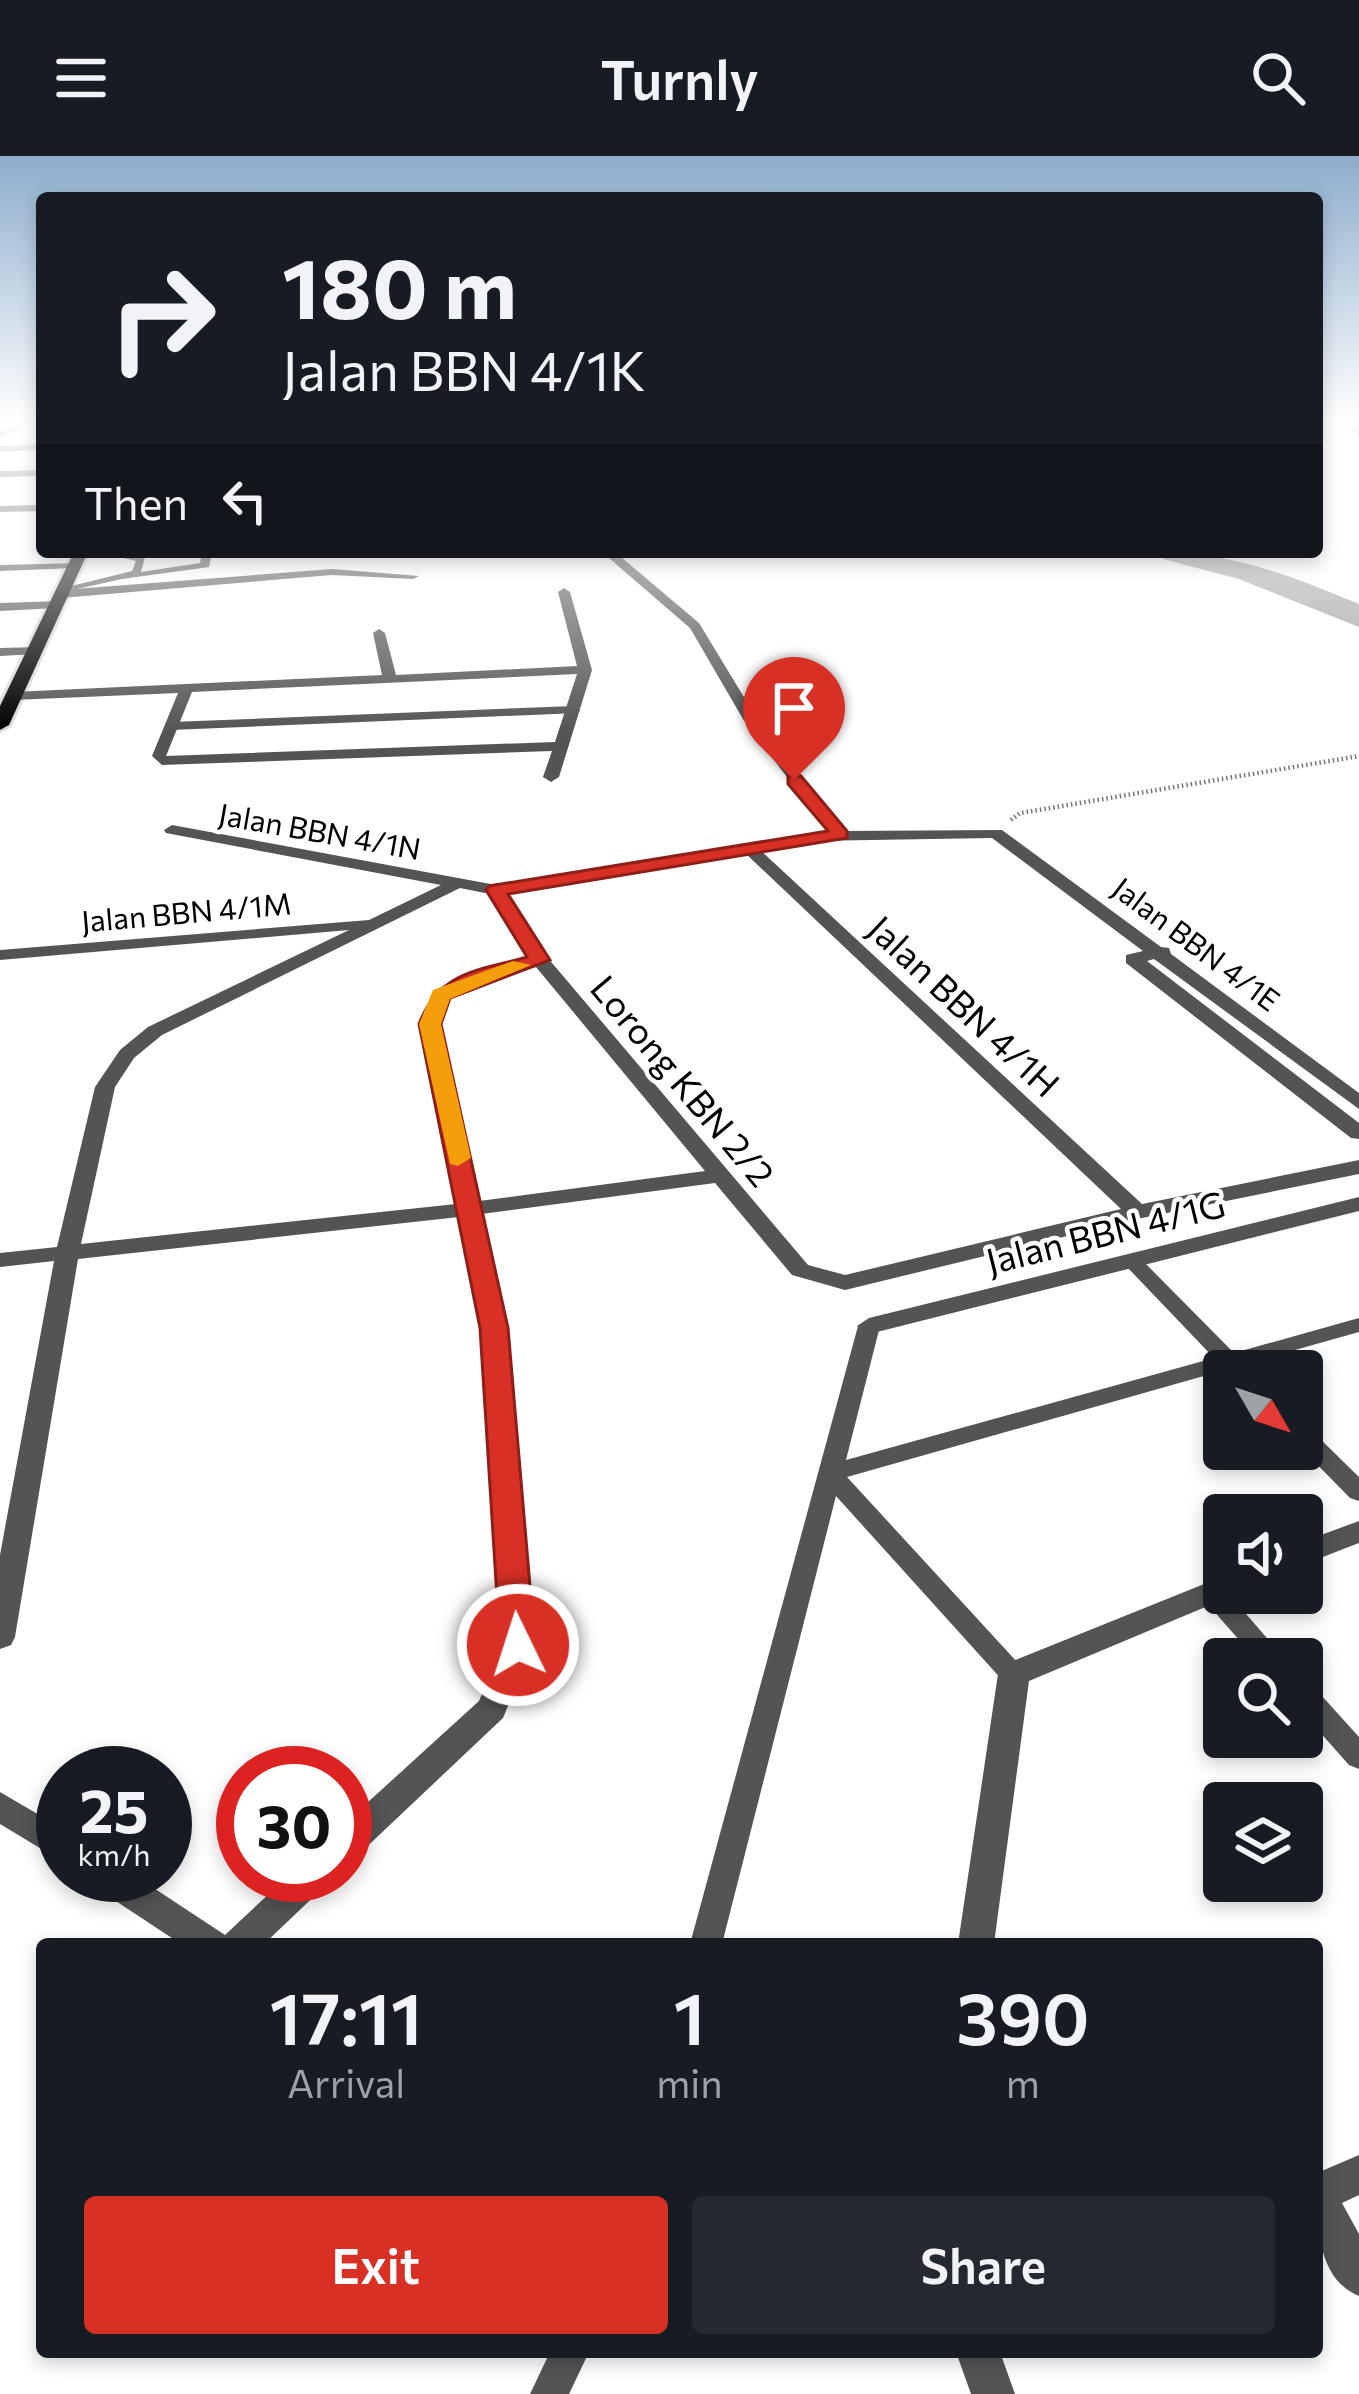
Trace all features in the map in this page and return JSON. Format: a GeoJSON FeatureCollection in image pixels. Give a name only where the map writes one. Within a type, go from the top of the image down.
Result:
{"type":"FeatureCollection","features":[{"type":"Feature","properties":{"kind":"main road"},"geometry":{"type":"LineString","coordinates":[[0,725],[78,558]]}},
{"type":"Feature","properties":{"kind":"street"},"geometry":{"type":"LineString","coordinates":[[0,568],[78,558]]}},
{"type":"Feature","properties":{"kind":"street"},"geometry":{"type":"LineString","coordinates":[[615,558],[695,626],[750,718],[840,835]]}},
{"type":"Feature","properties":{"kind":"street"},"geometry":{"type":"LineString","coordinates":[[0,607],[60,596],[332,572],[413,576]]}},
{"type":"Feature","properties":{"kind":"street"},"geometry":{"type":"LineString","coordinates":[[551,777],[585,670],[564,592]]}},
{"type":"Feature","properties":{"kind":"street"},"geometry":{"type":"LineString","coordinates":[[379,633],[390,679]]}},
{"type":"Feature","properties":{"kind":"street"},"geometry":{"type":"LineString","coordinates":[[0,652],[35,650]]}},
{"type":"Feature","properties":{"kind":"street"},"geometry":{"type":"LineString","coordinates":[[224,686],[229,662]]}},
{"type":"Feature","properties":{"kind":"street"},"geometry":{"type":"LineString","coordinates":[[14,696],[585,670]]}},
{"type":"Feature","properties":{"kind":"street"},"geometry":{"type":"LineString","coordinates":[[187,688],[159,756],[175,762],[562,746]]}},
{"type":"Feature","properties":{"kind":"street","name":"Jalan BBN 4/1N"},"geometry":{"type":"LineString","coordinates":[[172,830],[458,883]]}},
{"type":"Feature","properties":{"kind":"street"},"geometry":{"type":"LineString","coordinates":[[0,1636],[67,1256],[105,1087],[127,1054],[155,1031],[458,883],[496,890],[747,846],[840,835],[996,833]]}},
{"type":"Feature","properties":{"kind":"street","name":"Jalan BBN 4/1E"},"geometry":{"type":"LineString","coordinates":[[996,833],[1163,952],[1359,1103]]}},
{"type":"Feature","properties":{"kind":"street","name":"Jalan BBN 4/1H"},"geometry":{"type":"LineString","coordinates":[[747,846],[1137,1212]]}},
{"type":"Feature","properties":{"kind":"street","name":"Lorong KBN 2/2"},"geometry":{"type":"LineString","coordinates":[[496,890],[540,960],[800,1270],[845,1283],[1137,1212]]}},
{"type":"Feature","properties":{"kind":"street","name":"Jalan BBN 4/1M"},"geometry":{"type":"LineString","coordinates":[[0,955],[376,921]]}},
{"type":"Feature","properties":{"kind":"street"},"geometry":{"type":"LineString","coordinates":[[1163,952],[1132,959],[1359,1133]]}},
{"type":"Feature","properties":{"kind":"street"},"geometry":{"type":"LineString","coordinates":[[372,1820],[492,1709],[518,1645],[494,1328],[430,1024],[441,995],[468,980],[540,960]]}},
{"type":"Feature","properties":{"kind":"street"},"geometry":{"type":"LineString","coordinates":[[1137,1212],[1359,1167]]}},
{"type":"Feature","properties":{"kind":"street"},"geometry":{"type":"LineString","coordinates":[[0,1260],[469,1209],[721,1175]]}},
{"type":"Feature","properties":{"kind":"street","name":"Jalan BBN 4/1G"},"geometry":{"type":"LineString","coordinates":[[869,1326],[1359,1204]]}},
{"type":"Feature","properties":{"kind":"street"},"geometry":{"type":"LineString","coordinates":[[1323,1546],[1359,1531]]}},
{"type":"Feature","properties":{"kind":"street"},"geometry":{"type":"LineString","coordinates":[[977,1938],[1014,1674],[1203,1595]]}},
{"type":"Feature","properties":{"kind":"street"},"geometry":{"type":"LineString","coordinates":[[0,1806],[36,1829]]}},
{"type":"Feature","properties":{"kind":"street"},"geometry":{"type":"LineString","coordinates":[[147,1902],[203,1938]]}},
{"type":"Feature","properties":{"kind":"street"},"geometry":{"type":"LineString","coordinates":[[245,1938],[284,1902]]}},
{"type":"Feature","properties":{"kind":"street"},"geometry":{"type":"LineString","coordinates":[[1323,2193],[1359,2175]]}},
{"type":"Feature","properties":{"kind":"street"},"geometry":{"type":"LineString","coordinates":[[1323,2207],[1359,2275]]}},
{"type":"Feature","properties":{"kind":"street"},"geometry":{"type":"LineString","coordinates":[[980,2358],[993,2394]]}},
{"type":"Feature","properties":{"kind":"lane"},"geometry":{"type":"LineString","coordinates":[[60,596],[136,573],[142,559],[137,558]]}},
{"type":"Feature","properties":{"kind":"lane"},"geometry":{"type":"LineString","coordinates":[[104,581],[205,565],[206,558]]}},
{"type":"Feature","properties":{"kind":"lane"},"geometry":{"type":"LineString","coordinates":[[171,726],[574,710]]}},
{"type":"Feature","properties":{"kind":"lane"},"geometry":{"type":"LineString","coordinates":[[1134,1263],[1218,1350]]}},
{"type":"Feature","properties":{"kind":"lane"},"geometry":{"type":"LineString","coordinates":[[1283,1350],[1359,1325]]}},
{"type":"Feature","properties":{"kind":"lane"},"geometry":{"type":"LineString","coordinates":[[708,1938],[869,1326]]}},
{"type":"Feature","properties":{"kind":"lane"},"geometry":{"type":"LineString","coordinates":[[830,1473],[1203,1374]]}},
{"type":"Feature","properties":{"kind":"lane"},"geometry":{"type":"LineString","coordinates":[[1323,1456],[1359,1492]]}},
{"type":"Feature","properties":{"kind":"lane"},"geometry":{"type":"LineString","coordinates":[[830,1473],[1014,1674]]}},
{"type":"Feature","properties":{"kind":"lane"},"geometry":{"type":"LineString","coordinates":[[1237,1614],[1256,1638]]}},
{"type":"Feature","properties":{"kind":"lane"},"geometry":{"type":"LineString","coordinates":[[1323,1717],[1359,1757]]}},
{"type":"Feature","properties":{"kind":"lane"},"geometry":{"type":"LineString","coordinates":[[549,2394],[567,2358]]}},
{"type":"Feature","properties":{"kind":"path"},"geometry":{"type":"LineString","coordinates":[[996,833],[1020,813],[1359,756]]}},
{"type":"Feature","properties":{"kind":"waterway"},"geometry":{"type":"LineString","coordinates":[[1197,558],[1251,572],[1359,616]]}},
{"type":"Feature","properties":{"kind":"slow traffic"},"geometry":{"type":"LineString","coordinates":[[458,1158],[430,1024],[441,995],[468,980],[520,965]]}},
{"type":"Feature","properties":{"kind":"route"},"geometry":{"type":"LineString","coordinates":[[518,1645],[494,1328],[430,1024],[441,995],[468,980],[540,960],[514,927],[496,890],[747,846],[840,835],[794,780]]}}]}
